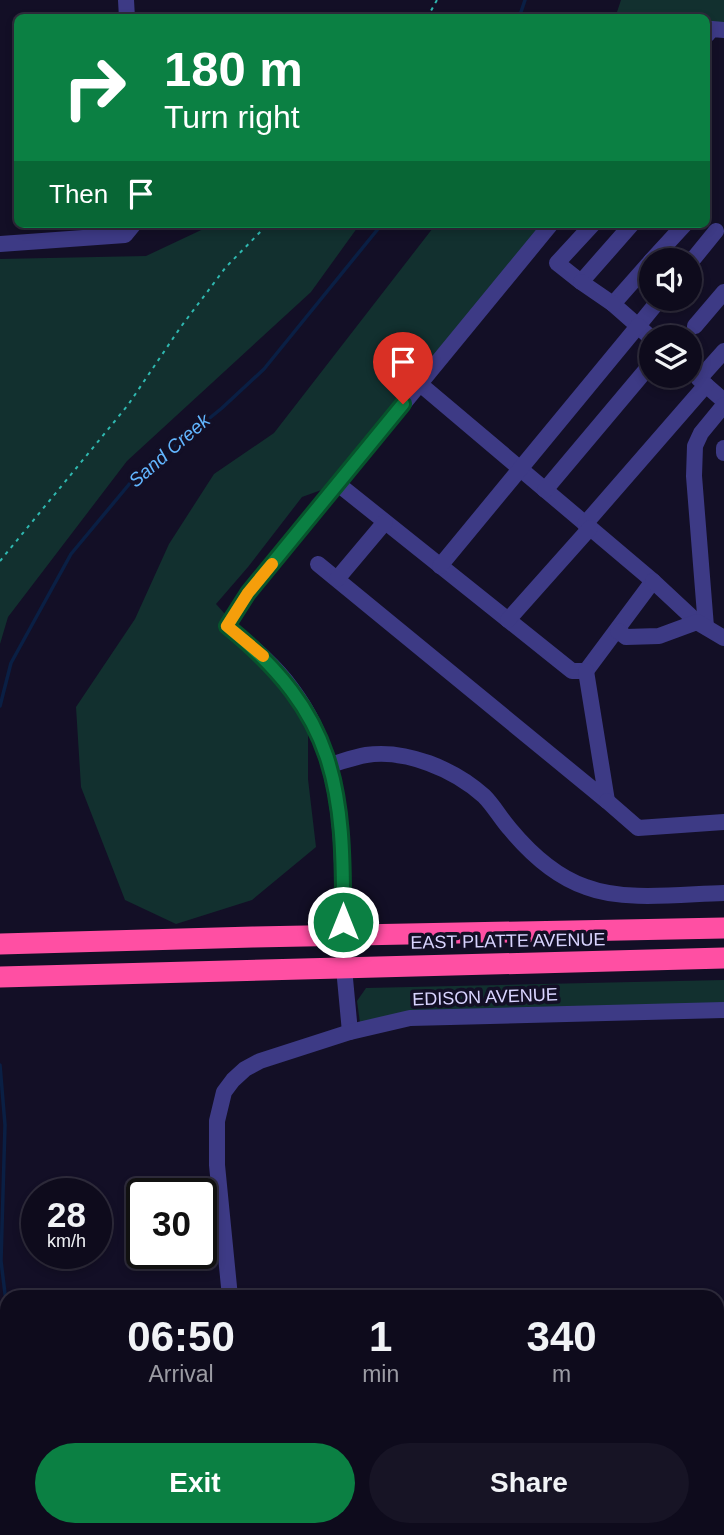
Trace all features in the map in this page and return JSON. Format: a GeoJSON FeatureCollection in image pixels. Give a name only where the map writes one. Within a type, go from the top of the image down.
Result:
{"type":"FeatureCollection","features":[{"type":"Feature","properties":{"kind":"highway","name":"EAST PLATTE AVENUE"},"geometry":{"type":"LineString","coordinates":[[0,944],[724,928]]}},
{"type":"Feature","properties":{"kind":"highway"},"geometry":{"type":"LineString","coordinates":[[345,968],[355,958],[373,948],[400,940],[438,934]]}},
{"type":"Feature","properties":{"kind":"highway","name":"EAST PLATTE AVENUE"},"geometry":{"type":"LineString","coordinates":[[0,977],[724,958]]}},
{"type":"Feature","properties":{"kind":"street"},"geometry":{"type":"LineString","coordinates":[[0,244],[125,234],[130,228]]}},
{"type":"Feature","properties":{"kind":"street"},"geometry":{"type":"LineString","coordinates":[[342,936],[341,832],[330,765],[314,724],[291,687],[258,651],[227,626],[248,593],[548,228]]}},
{"type":"Feature","properties":{"kind":"street"},"geometry":{"type":"LineString","coordinates":[[557,263],[589,228]]}},
{"type":"Feature","properties":{"kind":"street"},"geometry":{"type":"LineString","coordinates":[[581,282],[628,228]]}},
{"type":"Feature","properties":{"kind":"street"},"geometry":{"type":"LineString","coordinates":[[663,248],[681,228]]}},
{"type":"Feature","properties":{"kind":"street"},"geometry":{"type":"LineString","coordinates":[[702,248],[716,230]]}},
{"type":"Feature","properties":{"kind":"street"},"geometry":{"type":"LineString","coordinates":[[534,245],[613,303],[638,326]]}},
{"type":"Feature","properties":{"kind":"street"},"geometry":{"type":"LineString","coordinates":[[613,303],[639,274]]}},
{"type":"Feature","properties":{"kind":"street"},"geometry":{"type":"LineString","coordinates":[[696,325],[724,292]]}},
{"type":"Feature","properties":{"kind":"street"},"geometry":{"type":"LineString","coordinates":[[440,566],[650,311]]}},
{"type":"Feature","properties":{"kind":"street"},"geometry":{"type":"LineString","coordinates":[[702,375],[724,351]]}},
{"type":"Feature","properties":{"kind":"street"},"geometry":{"type":"LineString","coordinates":[[545,490],[639,378]]}},
{"type":"Feature","properties":{"kind":"street"},"geometry":{"type":"LineString","coordinates":[[702,383],[724,403],[701,433],[695,446],[694,476],[702,625]]}},
{"type":"Feature","properties":{"kind":"street"},"geometry":{"type":"LineString","coordinates":[[420,384],[702,625],[724,638]]}},
{"type":"Feature","properties":{"kind":"street"},"geometry":{"type":"LineString","coordinates":[[508,620],[587,526],[691,388]]}},
{"type":"Feature","properties":{"kind":"street"},"geometry":{"type":"LineString","coordinates":[[724,448],[724,453]]}},
{"type":"Feature","properties":{"kind":"street"},"geometry":{"type":"LineString","coordinates":[[338,484],[572,671],[586,671]]}},
{"type":"Feature","properties":{"kind":"street"},"geometry":{"type":"LineString","coordinates":[[337,579],[385,522]]}},
{"type":"Feature","properties":{"kind":"street"},"geometry":{"type":"LineString","coordinates":[[318,564],[638,828],[724,822]]}},
{"type":"Feature","properties":{"kind":"street"},"geometry":{"type":"LineString","coordinates":[[607,801],[586,671],[653,582]]}},
{"type":"Feature","properties":{"kind":"street"},"geometry":{"type":"LineString","coordinates":[[618,631],[626,637],[659,636],[702,625]]}},
{"type":"Feature","properties":{"kind":"street"},"geometry":{"type":"LineString","coordinates":[[330,765],[367,755],[388,756],[410,758],[447,771],[484,796],[511,830],[547,864],[586,887],[623,895],[724,894]]}},
{"type":"Feature","properties":{"kind":"street"},"geometry":{"type":"LineString","coordinates":[[345,968],[350,1032]]}},
{"type":"Feature","properties":{"kind":"street","name":"EDISON AVENUE"},"geometry":{"type":"LineString","coordinates":[[229,1290],[216,1121],[224,1092],[245,1069],[260,1061],[350,1032],[392,1021],[431,1016],[724,1010]]}},
{"type":"Feature","properties":{"kind":"path"},"geometry":{"type":"LineString","coordinates":[[0,561],[128,405],[180,328],[226,267],[264,228]]}},
{"type":"Feature","properties":{"kind":"green space"},"geometry":{"type":"Polygon","coordinates":[[[621,0],[724,0],[724,30],[710,34],[710,14],[616,14],[621,0]]]}},
{"type":"Feature","properties":{"kind":"green space"},"geometry":{"type":"Polygon","coordinates":[[[206,228],[357,228],[311,292],[127,461],[8,617],[0,644],[0,259],[146,256],[206,228]]]}},
{"type":"Feature","properties":{"kind":"green space"},"geometry":{"type":"Polygon","coordinates":[[[433,228],[548,228],[338,484],[302,497],[216,604],[308,713],[308,779],[316,847],[252,900],[176,924],[125,900],[81,787],[76,707],[135,619],[169,544],[214,474],[274,433],[433,228]]]}},
{"type":"Feature","properties":{"kind":"green space"},"geometry":{"type":"Polygon","coordinates":[[[724,980],[724,1009],[360,1023],[357,1001],[366,988],[724,980]]]}},
{"type":"Feature","properties":{"kind":"waterway","name":"Sand Creek"},"geometry":{"type":"LineString","coordinates":[[520,14],[525,0]]}},
{"type":"Feature","properties":{"kind":"waterway","name":"Sand Creek"},"geometry":{"type":"LineString","coordinates":[[0,706],[11,663],[71,554],[131,482],[222,408],[264,369],[379,228]]}},
{"type":"Feature","properties":{"kind":"waterway","name":"Sand Creek"},"geometry":{"type":"LineString","coordinates":[[0,1065],[5,1125],[1,1261],[5,1290]]}},
{"type":"Feature","properties":{"kind":"slow traffic"},"geometry":{"type":"LineString","coordinates":[[263,656],[227,626],[248,593],[272,564]]}},
{"type":"Feature","properties":{"kind":"route"},"geometry":{"type":"LineString","coordinates":[[343,922],[339,805],[322,744],[314,724],[291,687],[258,651],[227,626],[248,593],[403,404]]}}]}
